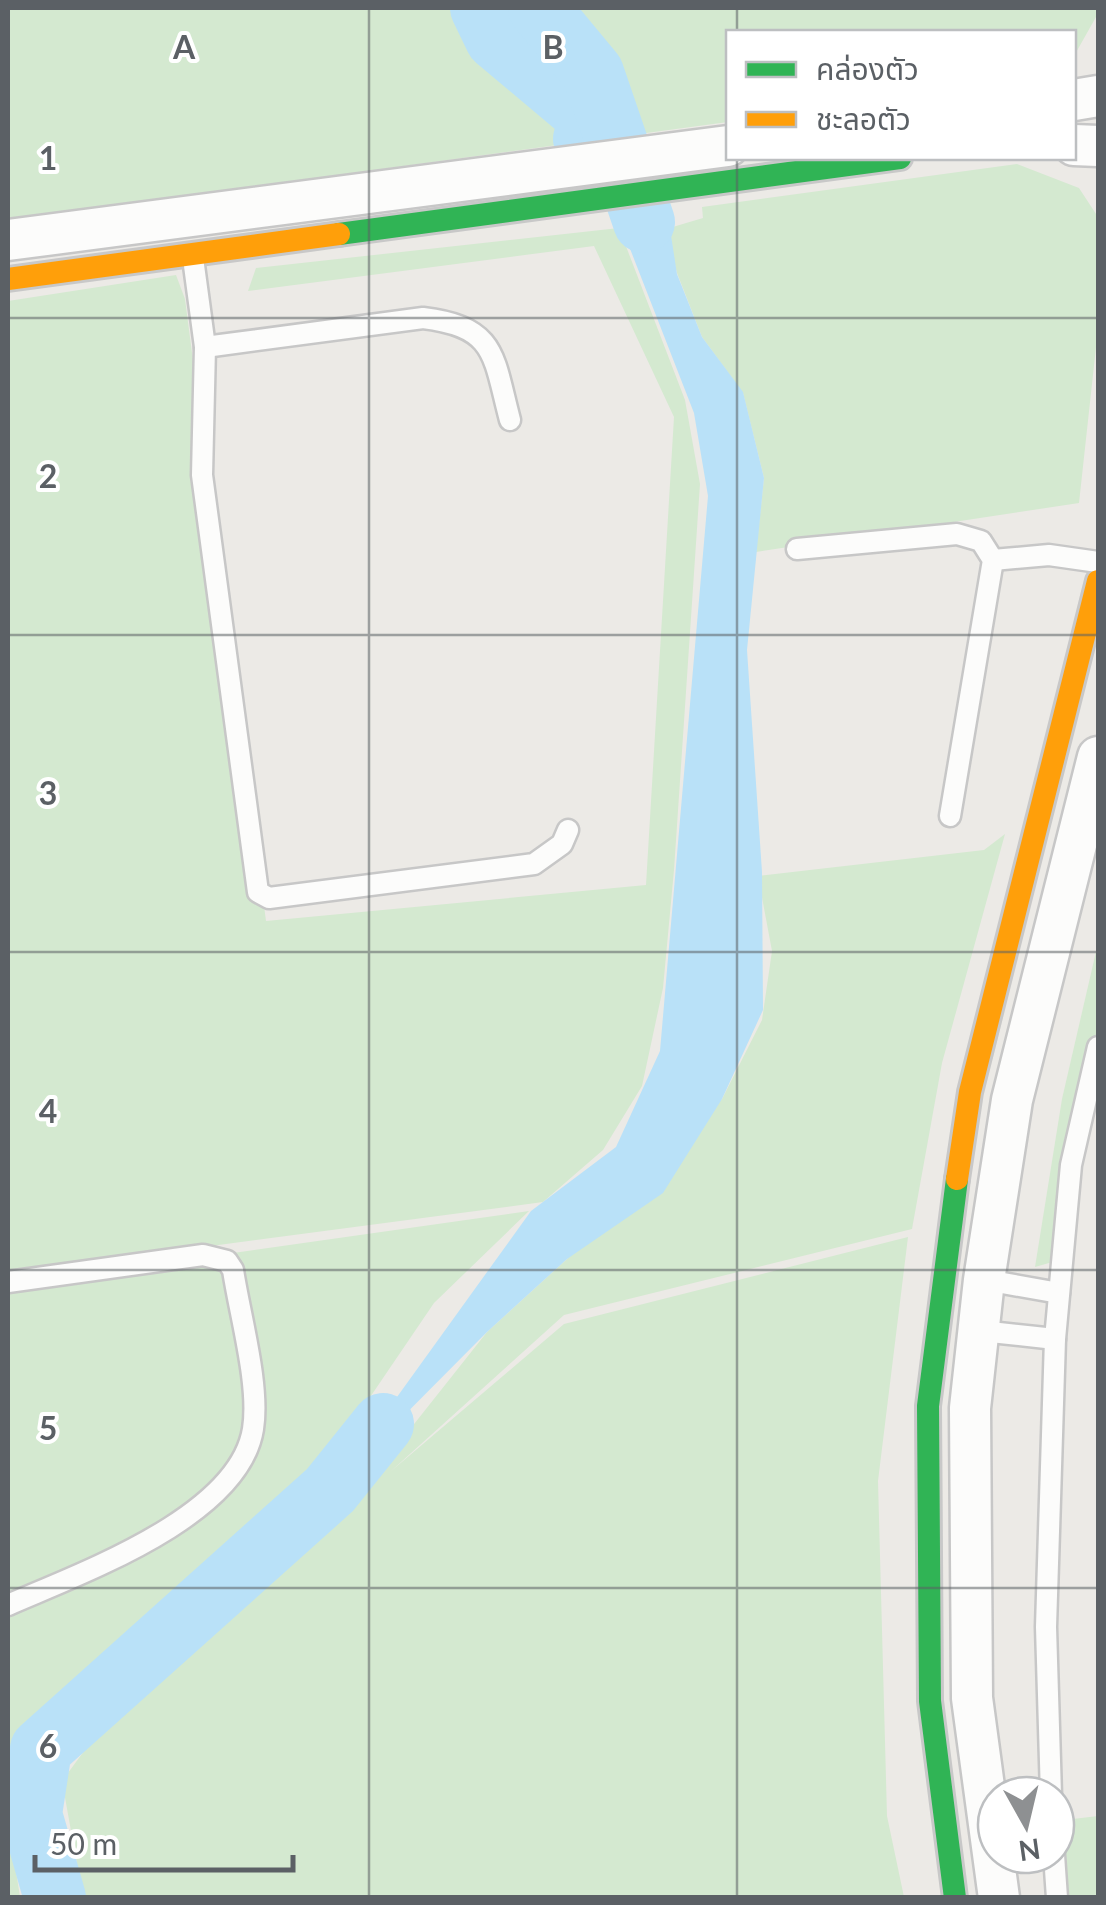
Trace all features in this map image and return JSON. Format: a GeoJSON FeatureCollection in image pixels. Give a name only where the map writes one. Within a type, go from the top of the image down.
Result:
{"type":"FeatureCollection","features":[{"type":"Feature","properties":{"kind":"street"},"geometry":{"type":"LineString","coordinates":[[664,172],[726,147]]}},
{"type":"Feature","properties":{"kind":"street"},"geometry":{"type":"LineString","coordinates":[[8,240],[190,235],[664,172],[866,160]]}},
{"type":"Feature","properties":{"kind":"street"},"geometry":{"type":"LineString","coordinates":[[8,279],[190,235]]}},
{"type":"Feature","properties":{"kind":"street"},"geometry":{"type":"LineString","coordinates":[[956,1898],[930,1701],[928,1406],[936,1323],[970,1092],[1098,581]]}},
{"type":"Feature","properties":{"kind":"street"},"geometry":{"type":"LineString","coordinates":[[998,1898],[972,1698],[970,1408],[984,1280],[1012,1100],[1098,757]]}},
{"type":"Feature","properties":{"kind":"lane"},"geometry":{"type":"LineString","coordinates":[[190,235],[204,347],[202,475],[258,892],[268,898],[534,864],[554,852],[568,830]]}},
{"type":"Feature","properties":{"kind":"lane"},"geometry":{"type":"LineString","coordinates":[[204,347],[423,318],[458,322],[480,334],[491,349],[510,420]]}},
{"type":"Feature","properties":{"kind":"lane"},"geometry":{"type":"LineString","coordinates":[[797,549],[957,534],[981,541],[993,560],[950,816]]}},
{"type":"Feature","properties":{"kind":"lane"},"geometry":{"type":"LineString","coordinates":[[993,560],[1049,556],[1098,562]]}},
{"type":"Feature","properties":{"kind":"lane"},"geometry":{"type":"LineString","coordinates":[[1050,1775],[1046,1627],[1055,1339],[1071,1165],[1098,1047]]}},
{"type":"Feature","properties":{"kind":"lane"},"geometry":{"type":"LineString","coordinates":[[8,1282],[218,1256],[233,1270],[254,1412],[248,1453],[226,1485],[160,1534],[8,1604]]}},
{"type":"Feature","properties":{"kind":"lane"},"geometry":{"type":"LineString","coordinates":[[944,1274],[1058,1294]]}},
{"type":"Feature","properties":{"kind":"lane"},"geometry":{"type":"LineString","coordinates":[[936,1323],[980,1332],[1055,1339]]}},
{"type":"Feature","properties":{"kind":"green space"},"geometry":{"type":"Polygon","coordinates":[[[8,8],[481,8],[496,39],[585,115],[580,142],[8,220],[8,8]]]}},
{"type":"Feature","properties":{"kind":"green space"},"geometry":{"type":"Polygon","coordinates":[[[565,8],[1097,8],[1076,52],[1076,30],[726,30],[726,122],[639,134],[625,101],[624,75],[565,8]]]}},
{"type":"Feature","properties":{"kind":"green space"},"geometry":{"type":"Polygon","coordinates":[[[1017,164],[1079,188],[1098,217],[1098,329],[1079,503],[756,552],[764,478],[743,393],[702,337],[677,273],[666,229],[703,218],[702,207],[1017,164]]]}},
{"type":"Feature","properties":{"kind":"green space"},"geometry":{"type":"Polygon","coordinates":[[[619,228],[685,400],[700,484],[663,988],[642,1086],[603,1150],[543,1202],[8,1273],[8,301],[176,275],[185,299],[266,921],[646,885],[674,417],[594,246],[248,291],[256,268],[619,228]]]}},
{"type":"Feature","properties":{"kind":"green space"},"geometry":{"type":"Polygon","coordinates":[[[1005,834],[942,1063],[912,1229],[564,1315],[390,1472],[564,1324],[908,1237],[878,1481],[887,1816],[904,1897],[83,1897],[62,1781],[90,1743],[342,1515],[487,1332],[567,1259],[722,1099],[762,1020],[772,951],[758,876],[984,850],[1005,834]]]}},
{"type":"Feature","properties":{"kind":"green space"},"geometry":{"type":"Polygon","coordinates":[[[1098,943],[1098,1062],[1056,1261],[1035,1267],[1062,1099],[1098,943]]]}},
{"type":"Feature","properties":{"kind":"green space"},"geometry":{"type":"Polygon","coordinates":[[[529,1211],[434,1303],[307,1490],[40,1711],[8,1779],[8,1285],[529,1211]]]}},
{"type":"Feature","properties":{"kind":"green space"},"geometry":{"type":"Polygon","coordinates":[[[1098,1816],[1098,1897],[1053,1897],[1047,1875],[1076,1875],[1076,1819],[1098,1816]]]}},
{"type":"Feature","properties":{"kind":"green space"},"geometry":{"type":"Polygon","coordinates":[[[8,1820],[20,1897],[8,1897],[8,1820]]]}},
{"type":"Feature","properties":{"kind":"water"},"geometry":{"type":"Polygon","coordinates":[[[668,216],[677,274],[702,337],[743,392],[764,478],[747,650],[762,872],[763,1010],[722,1099],[663,1193],[567,1259],[487,1332],[330,1490],[531,1211],[616,1147],[660,1051],[708,496],[694,413],[620,223],[668,216]]]}},
{"type":"Feature","properties":{"kind":"waterway"},"geometry":{"type":"LineString","coordinates":[[481,8],[496,39],[590,118],[584,139]]}},
{"type":"Feature","properties":{"kind":"waterway"},"geometry":{"type":"LineString","coordinates":[[539,8],[593,73],[644,222]]}},
{"type":"Feature","properties":{"kind":"waterway"},"geometry":{"type":"LineString","coordinates":[[55,1898],[31,1814],[41,1749],[330,1490],[383,1424]]}},
{"type":"Feature","properties":{"kind":"traffic: fast"},"geometry":{"type":"LineString","coordinates":[[339,234],[885,160]]}},
{"type":"Feature","properties":{"kind":"traffic: fast"},"geometry":{"type":"LineString","coordinates":[[955,1898],[930,1701],[928,1406],[957,1179]]}},
{"type":"Feature","properties":{"kind":"traffic: slow"},"geometry":{"type":"LineString","coordinates":[[8,279],[339,234]]}},
{"type":"Feature","properties":{"kind":"traffic: slow"},"geometry":{"type":"LineString","coordinates":[[957,1179],[970,1092],[1098,581]]}}]}
